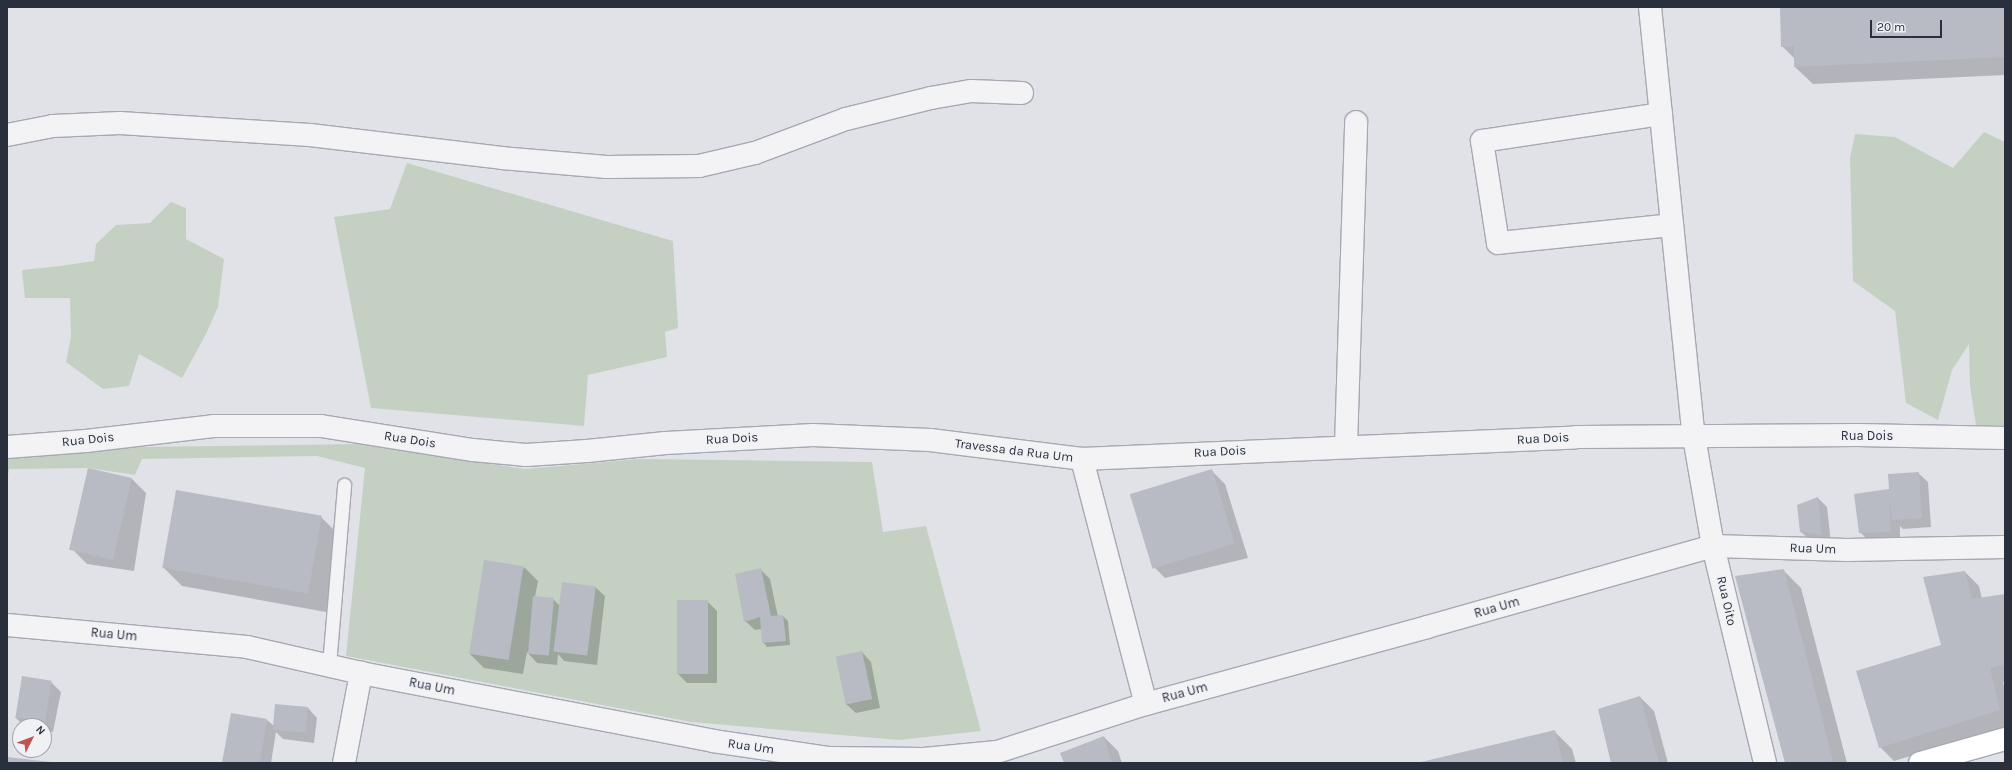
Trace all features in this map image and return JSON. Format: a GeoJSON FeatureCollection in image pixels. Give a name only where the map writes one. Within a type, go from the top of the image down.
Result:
{"type":"FeatureCollection","features":[{"type":"Feature","properties":{"kind":"main road"},"geometry":{"type":"LineString","coordinates":[[1920,763],[2005,739]]}},
{"type":"Feature","properties":{"kind":"street","name":"Rua Oito"},"geometry":{"type":"LineString","coordinates":[[1650,7],[1694,437],[1713,546],[1764,763]]}},
{"type":"Feature","properties":{"kind":"street"},"geometry":{"type":"LineString","coordinates":[[7,134],[54,126],[120,123],[310,135],[502,158],[607,167],[699,166],[755,153],[846,119],[931,98],[971,91],[1022,93]]}},
{"type":"Feature","properties":{"kind":"street"},"geometry":{"type":"LineString","coordinates":[[1661,114],[1482,141],[1498,243],[1672,225]]}},
{"type":"Feature","properties":{"kind":"street"},"geometry":{"type":"LineString","coordinates":[[1346,446],[1356,122]]}},
{"type":"Feature","properties":{"kind":"street","name":"Rua Dois"},"geometry":{"type":"LineString","coordinates":[[7,447],[86,441],[213,426],[321,426],[473,450],[526,455],[587,451],[666,443],[813,435]]}},
{"type":"Feature","properties":{"kind":"street","name":"Travessa da Rua Um"},"geometry":{"type":"LineString","coordinates":[[813,435],[930,440],[1082,459],[1146,704]]}},
{"type":"Feature","properties":{"kind":"street","name":"Rua Dois"},"geometry":{"type":"LineString","coordinates":[[1082,459],[1346,446],[1576,437],[1858,435],[2005,438]]}},
{"type":"Feature","properties":{"kind":"street","name":"Rua Um"},"geometry":{"type":"LineString","coordinates":[[7,625],[247,647],[362,673],[713,741],[828,758],[924,759],[999,757],[1146,704],[1428,628],[1713,546],[1846,550],[2005,547]]}},
{"type":"Feature","properties":{"kind":"street"},"geometry":{"type":"LineString","coordinates":[[344,763],[362,673]]}},
{"type":"Feature","properties":{"kind":"lane"},"geometry":{"type":"LineString","coordinates":[[329,665],[344,485]]}},
{"type":"Feature","properties":{"kind":"green space"},"geometry":{"type":"Polygon","coordinates":[[[1984,132],[2005,142],[2005,426],[1976,425],[1970,386],[1969,344],[1952,370],[1938,420],[1906,403],[1895,311],[1853,281],[1850,158],[1855,134],[1895,137],[1953,168],[1984,132]]]}},
{"type":"Feature","properties":{"kind":"green space"},"geometry":{"type":"Polygon","coordinates":[[[407,163],[673,241],[678,328],[665,332],[667,357],[588,375],[584,426],[371,408],[334,217],[390,209],[407,163]]]}},
{"type":"Feature","properties":{"kind":"green space"},"geometry":{"type":"Polygon","coordinates":[[[171,202],[186,208],[186,239],[224,259],[218,307],[206,334],[182,378],[139,354],[129,386],[103,389],[66,362],[71,337],[70,298],[25,298],[22,270],[94,261],[96,244],[116,225],[150,223],[171,202]]]}},
{"type":"Feature","properties":{"kind":"green space"},"geometry":{"type":"Polygon","coordinates":[[[359,444],[525,469],[639,459],[872,462],[883,532],[926,526],[981,731],[899,740],[691,722],[346,656],[365,468],[317,456],[142,459],[135,475],[88,468],[9,469],[7,481],[7,455],[140,447],[359,444]]]}},
{"type":"Feature","properties":{"kind":"building"},"geometry":{"type":"Polygon","coordinates":[[[1780,7],[2005,7],[2005,57],[1794,67],[1794,46],[1781,47],[1780,7]]]}},
{"type":"Feature","properties":{"kind":"building"},"geometry":{"type":"Polygon","coordinates":[[[88,468],[132,478],[113,560],[69,550],[88,468]]]}},
{"type":"Feature","properties":{"kind":"building"},"geometry":{"type":"Polygon","coordinates":[[[1212,469],[1235,544],[1153,569],[1130,494],[1212,469]]]}},
{"type":"Feature","properties":{"kind":"building"},"geometry":{"type":"Polygon","coordinates":[[[1919,472],[1922,518],[1892,520],[1889,496],[1891,532],[1859,533],[1854,494],[1889,489],[1888,474],[1919,472]]]}},
{"type":"Feature","properties":{"kind":"building"},"geometry":{"type":"Polygon","coordinates":[[[176,490],[322,516],[308,593],[162,568],[176,490]]]}},
{"type":"Feature","properties":{"kind":"building"},"geometry":{"type":"Polygon","coordinates":[[[1818,497],[1822,535],[1800,532],[1797,505],[1818,497]]]}},
{"type":"Feature","properties":{"kind":"building"},"geometry":{"type":"Polygon","coordinates":[[[484,560],[524,566],[509,660],[469,654],[484,560]]]}},
{"type":"Feature","properties":{"kind":"building"},"geometry":{"type":"Polygon","coordinates":[[[761,568],[771,616],[783,615],[786,641],[762,643],[760,617],[744,622],[735,574],[761,568]]]}},
{"type":"Feature","properties":{"kind":"building"},"geometry":{"type":"Polygon","coordinates":[[[1784,569],[1833,761],[1818,763],[1785,763],[1735,576],[1784,569]]]}},
{"type":"Feature","properties":{"kind":"building"},"geometry":{"type":"Polygon","coordinates":[[[1965,571],[1972,599],[2005,594],[2005,664],[1990,668],[2000,710],[1879,748],[1856,671],[1941,645],[1923,577],[1965,571]]]}},
{"type":"Feature","properties":{"kind":"building"},"geometry":{"type":"Polygon","coordinates":[[[562,582],[596,586],[587,656],[553,651],[562,582]]]}},
{"type":"Feature","properties":{"kind":"building"},"geometry":{"type":"Polygon","coordinates":[[[533,596],[554,598],[549,656],[528,654],[533,596]]]}},
{"type":"Feature","properties":{"kind":"building"},"geometry":{"type":"Polygon","coordinates":[[[677,600],[708,600],[708,674],[677,674],[677,600]]]}},
{"type":"Feature","properties":{"kind":"building"},"geometry":{"type":"Polygon","coordinates":[[[862,651],[872,699],[846,705],[836,657],[862,651]]]}},
{"type":"Feature","properties":{"kind":"building"},"geometry":{"type":"Polygon","coordinates":[[[22,676],[52,681],[46,718],[15,717],[22,676]]]}},
{"type":"Feature","properties":{"kind":"building"},"geometry":{"type":"Polygon","coordinates":[[[1640,696],[1659,763],[1611,763],[1598,709],[1640,696]]]}},
{"type":"Feature","properties":{"kind":"building"},"geometry":{"type":"Polygon","coordinates":[[[275,704],[308,707],[306,733],[273,730],[275,704]]]}},
{"type":"Feature","properties":{"kind":"building"},"geometry":{"type":"Polygon","coordinates":[[[231,713],[267,719],[260,763],[222,763],[231,713]]]}},
{"type":"Feature","properties":{"kind":"building"},"geometry":{"type":"Polygon","coordinates":[[[1555,730],[1563,763],[1421,763],[1421,762],[1555,730]]]}},
{"type":"Feature","properties":{"kind":"building"},"geometry":{"type":"Polygon","coordinates":[[[1104,736],[1112,763],[1064,763],[1060,753],[1104,736]]]}},
{"type":"Feature","properties":{"kind":"building"},"geometry":{"type":"Polygon","coordinates":[[[7,757],[51,762],[51,763],[7,763],[7,757]]]}}]}
